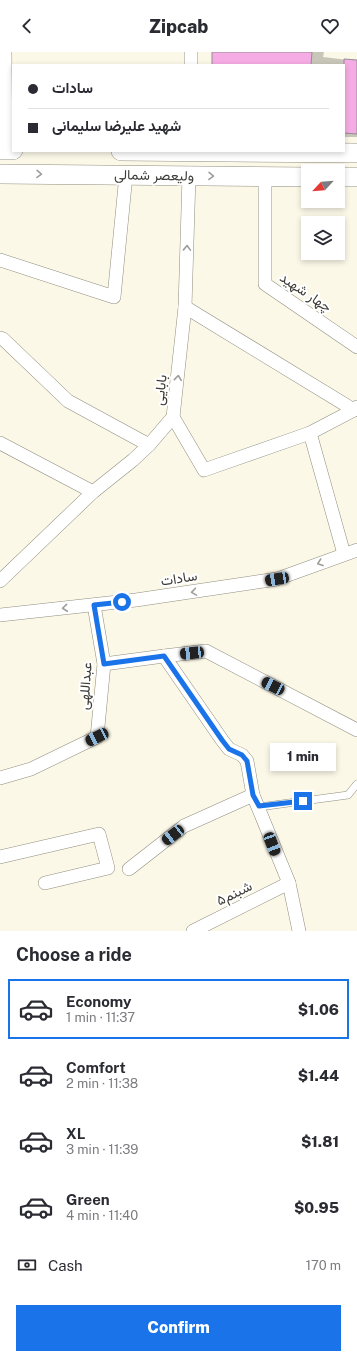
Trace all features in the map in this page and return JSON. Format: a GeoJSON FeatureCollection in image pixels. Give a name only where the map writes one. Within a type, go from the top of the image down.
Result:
{"type":"FeatureCollection","features":[{"type":"Feature","properties":{"kind":"main road","name":"ولیعصر شمالی"},"geometry":{"type":"LineString","coordinates":[[274,152],[357,153]]}},
{"type":"Feature","properties":{"kind":"main road","name":"ولیعصر شمالی"},"geometry":{"type":"LineString","coordinates":[[0,174],[301,177]]}},
{"type":"Feature","properties":{"kind":"main road"},"geometry":{"type":"LineString","coordinates":[[345,177],[357,177]]}},
{"type":"Feature","properties":{"kind":"street"},"geometry":{"type":"LineString","coordinates":[[5,52],[6,150]]}},
{"type":"Feature","properties":{"kind":"street"},"geometry":{"type":"LineString","coordinates":[[191,52],[191,64]]}},
{"type":"Feature","properties":{"kind":"street"},"geometry":{"type":"LineString","coordinates":[[0,260],[114,297],[126,175]]}},
{"type":"Feature","properties":{"kind":"street","name":"بابایی"},"geometry":{"type":"LineString","coordinates":[[0,581],[94,492],[149,445],[173,416],[185,307],[189,176]]}},
{"type":"Feature","properties":{"kind":"street","name":"چهار شهید"},"geometry":{"type":"LineString","coordinates":[[265,176],[265,284],[357,347]]}},
{"type":"Feature","properties":{"kind":"street"},"geometry":{"type":"LineString","coordinates":[[173,416],[204,470],[310,434],[355,409],[185,307]]}},
{"type":"Feature","properties":{"kind":"street"},"geometry":{"type":"LineString","coordinates":[[0,338],[3,339],[68,401],[149,445]]}},
{"type":"Feature","properties":{"kind":"street"},"geometry":{"type":"LineString","coordinates":[[310,434],[344,554]]}},
{"type":"Feature","properties":{"kind":"street"},"geometry":{"type":"LineString","coordinates":[[0,444],[94,492]]}},
{"type":"Feature","properties":{"kind":"street","name":"سادات"},"geometry":{"type":"LineString","coordinates":[[0,615],[136,600],[277,579],[357,550]]}},
{"type":"Feature","properties":{"kind":"street","name":"عبداللهی"},"geometry":{"type":"LineString","coordinates":[[0,778],[31,769],[97,737],[104,664],[94,605]]}},
{"type":"Feature","properties":{"kind":"street"},"geometry":{"type":"LineString","coordinates":[[104,664],[206,651],[357,730]]}},
{"type":"Feature","properties":{"kind":"street"},"geometry":{"type":"LineString","coordinates":[[164,656],[229,749],[242,755],[247,761],[256,801],[279,862],[289,883],[299,931]]}},
{"type":"Feature","properties":{"kind":"street"},"geometry":{"type":"LineString","coordinates":[[129,869],[184,826],[256,801]]}},
{"type":"Feature","properties":{"kind":"street"},"geometry":{"type":"LineString","coordinates":[[0,856],[99,834],[108,868],[45,884]]}},
{"type":"Feature","properties":{"kind":"street","name":"شبنم۵"},"geometry":{"type":"LineString","coordinates":[[193,931],[289,883]]}},
{"type":"Feature","properties":{"kind":"lane"},"geometry":{"type":"LineString","coordinates":[[256,801],[348,795],[357,784]]}},
{"type":"Feature","properties":{"kind":"building"},"geometry":{"type":"Polygon","coordinates":[[[212,52],[312,52],[311,64],[212,64],[212,52]]]}},
{"type":"Feature","properties":{"kind":"building"},"geometry":{"type":"Polygon","coordinates":[[[344,59],[357,60],[357,134],[345,133],[344,59]]]}},
{"type":"Feature","properties":{"kind":"route"},"geometry":{"type":"LineString","coordinates":[[122,602],[94,605],[104,664],[164,656],[229,749],[242,755],[247,761],[253,795],[259,806],[303,801]]}}]}
